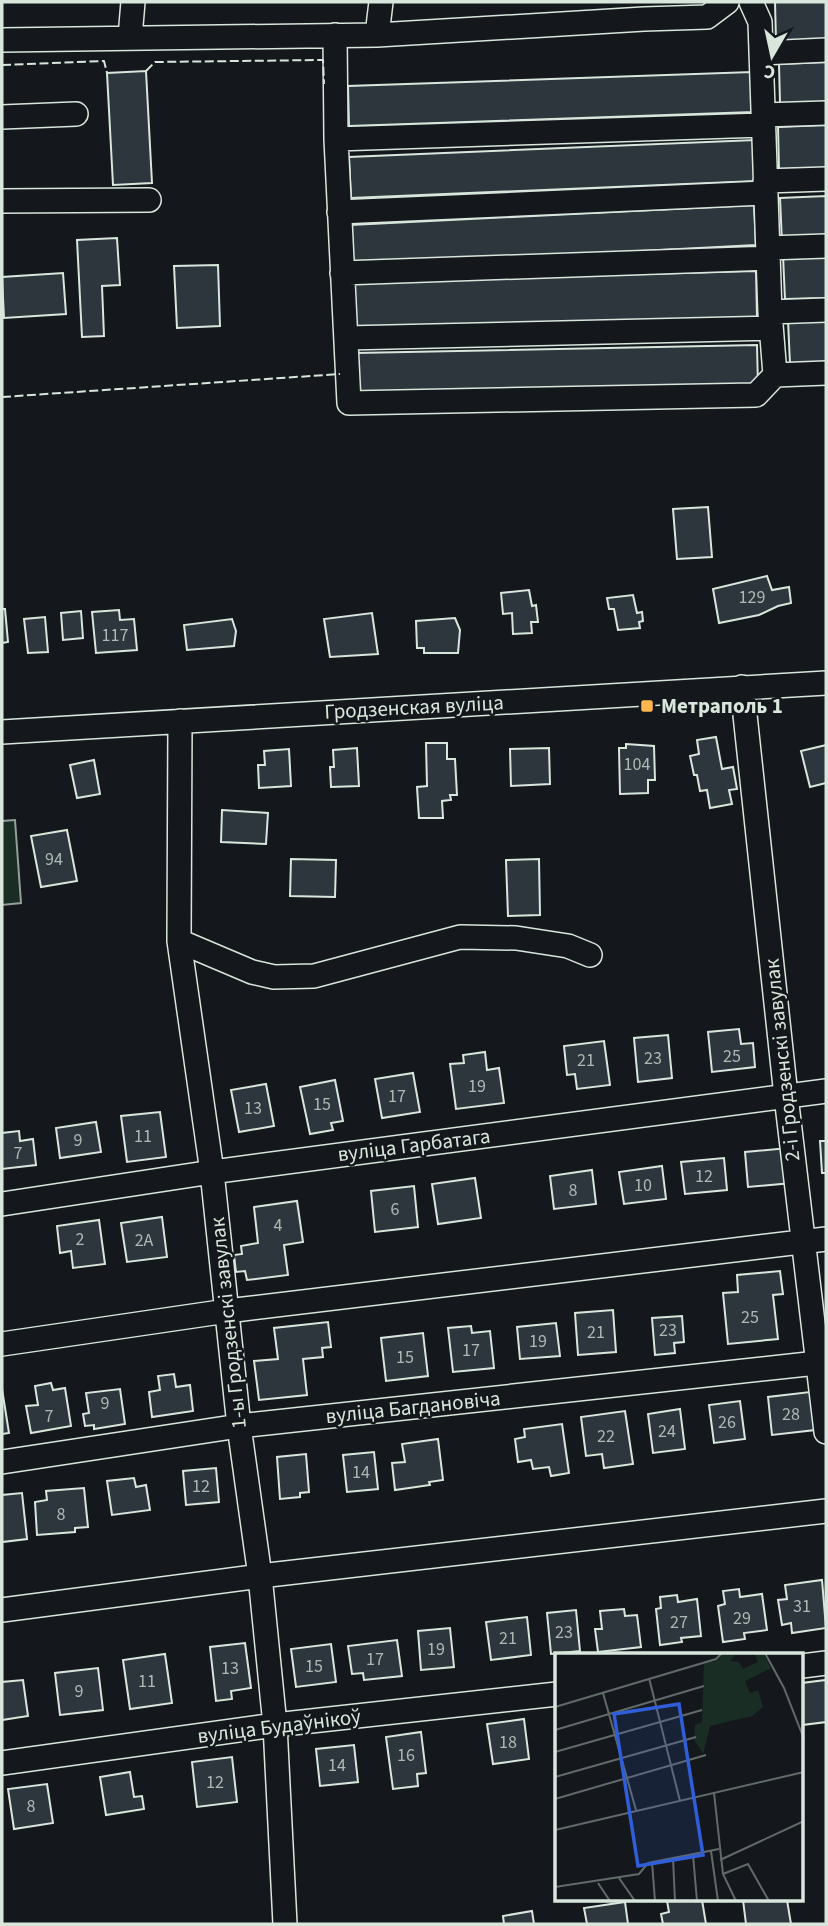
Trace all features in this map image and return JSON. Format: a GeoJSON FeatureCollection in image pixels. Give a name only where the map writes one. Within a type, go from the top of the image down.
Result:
{"type":"FeatureCollection","features":[{"type":"Feature","properties":{"kind":"street"},"geometry":{"type":"LineString","coordinates":[[130,37],[133,2]]}},
{"type":"Feature","properties":{"kind":"street"},"geometry":{"type":"LineString","coordinates":[[377,35],[381,2]]}},
{"type":"Feature","properties":{"kind":"street"},"geometry":{"type":"LineString","coordinates":[[2,40],[377,35],[645,10],[707,17],[727,2]]}},
{"type":"Feature","properties":{"kind":"street"},"geometry":{"type":"LineString","coordinates":[[751,2],[760,22],[770,320],[775,375]]}},
{"type":"Feature","properties":{"kind":"street"},"geometry":{"type":"LineString","coordinates":[[335,35],[336,139],[349,402],[756,395],[775,375],[826,373]]}},
{"type":"Feature","properties":{"kind":"street"},"geometry":{"type":"LineString","coordinates":[[761,53],[826,50]]}},
{"type":"Feature","properties":{"kind":"street"},"geometry":{"type":"LineString","coordinates":[[336,139],[763,120],[826,113]]}},
{"type":"Feature","properties":{"kind":"street"},"geometry":{"type":"LineString","coordinates":[[2,117],[76,114]]}},
{"type":"Feature","properties":{"kind":"street"},"geometry":{"type":"LineString","coordinates":[[340,212],[765,187],[826,179]]}},
{"type":"Feature","properties":{"kind":"street"},"geometry":{"type":"LineString","coordinates":[[2,201],[149,200]]}},
{"type":"Feature","properties":{"kind":"street"},"geometry":{"type":"LineString","coordinates":[[342,273],[768,253],[826,246]]}},
{"type":"Feature","properties":{"kind":"street"},"geometry":{"type":"LineString","coordinates":[[346,338],[770,320],[826,310]]}},
{"type":"Feature","properties":{"kind":"street","name":"Гродзенская вуліца"},"geometry":{"type":"LineString","coordinates":[[2,732],[826,682]]}},
{"type":"Feature","properties":{"kind":"street","name":"2-і Гродзенскі завулак"},"geometry":{"type":"LineString","coordinates":[[742,687],[786,1096],[815,1240],[826,1432]]}},
{"type":"Feature","properties":{"kind":"street","name":"1-ы Гродзенскі завулак"},"geometry":{"type":"LineString","coordinates":[[180,721],[179,941],[212,1172],[239,1426],[260,1576],[275,1725],[285,1924]]}},
{"type":"Feature","properties":{"kind":"street"},"geometry":{"type":"LineString","coordinates":[[179,941],[252,972],[274,977],[314,976],[460,937],[529,940],[568,946],[590,955]]}},
{"type":"Feature","properties":{"kind":"street","name":"вуліца Гарбатага"},"geometry":{"type":"LineString","coordinates":[[2,1204],[212,1172],[826,1091]]}},
{"type":"Feature","properties":{"kind":"street"},"geometry":{"type":"LineString","coordinates":[[2,1344],[227,1311],[815,1240]]}},
{"type":"Feature","properties":{"kind":"street","name":"вуліца Багдановіча"},"geometry":{"type":"LineString","coordinates":[[2,1462],[239,1426],[822,1362]]}},
{"type":"Feature","properties":{"kind":"street"},"geometry":{"type":"LineString","coordinates":[[2,1610],[260,1576],[826,1511]]}},
{"type":"Feature","properties":{"kind":"street"},"geometry":{"type":"LineString","coordinates":[[804,1666],[826,1663]]}},
{"type":"Feature","properties":{"kind":"street","name":"вуліца Будаўнікоў"},"geometry":{"type":"LineString","coordinates":[[2,1762],[275,1725],[555,1693]]}},
{"type":"Feature","properties":{"kind":"green space"},"geometry":{"type":"Polygon","coordinates":[[[15,820],[21,903],[2,905],[2,821],[15,820]]]}},
{"type":"Feature","properties":{"kind":"building"},"geometry":{"type":"Polygon","coordinates":[[[775,2],[826,2],[826,39],[776,41],[775,2]]]}},
{"type":"Feature","properties":{"kind":"building"},"geometry":{"type":"Polygon","coordinates":[[[826,62],[826,102],[780,103],[779,64],[826,62]]]}},
{"type":"Feature","properties":{"kind":"building"},"geometry":{"type":"Polygon","coordinates":[[[146,71],[152,183],[113,185],[107,73],[146,71]]]}},
{"type":"Feature","properties":{"kind":"building"},"geometry":{"type":"Polygon","coordinates":[[[752,72],[754,112],[349,126],[348,86],[752,72]]]}},
{"type":"Feature","properties":{"kind":"building"},"geometry":{"type":"Polygon","coordinates":[[[826,125],[826,168],[779,169],[778,127],[826,125]]]}},
{"type":"Feature","properties":{"kind":"building"},"geometry":{"type":"Polygon","coordinates":[[[755,140],[757,181],[351,198],[349,157],[755,140]]]}},
{"type":"Feature","properties":{"kind":"building"},"geometry":{"type":"Polygon","coordinates":[[[826,196],[826,241],[782,243],[780,198],[826,196]]]}},
{"type":"Feature","properties":{"kind":"building"},"geometry":{"type":"Polygon","coordinates":[[[754,205],[756,245],[353,266],[350,225],[754,205]]]}},
{"type":"Feature","properties":{"kind":"building"},"geometry":{"type":"Polygon","coordinates":[[[117,238],[120,285],[102,286],[104,336],[82,337],[77,240],[117,238]]]}},
{"type":"Feature","properties":{"kind":"building"},"geometry":{"type":"Polygon","coordinates":[[[826,255],[826,298],[785,299],[783,256],[826,255]]]}},
{"type":"Feature","properties":{"kind":"building"},"geometry":{"type":"Polygon","coordinates":[[[218,265],[220,326],[177,328],[174,266],[218,265]]]}},
{"type":"Feature","properties":{"kind":"building"},"geometry":{"type":"Polygon","coordinates":[[[756,271],[757,317],[352,328],[351,282],[756,271]]]}},
{"type":"Feature","properties":{"kind":"building"},"geometry":{"type":"Polygon","coordinates":[[[63,273],[66,314],[4,318],[2,277],[63,273]]]}},
{"type":"Feature","properties":{"kind":"building"},"geometry":{"type":"Polygon","coordinates":[[[826,319],[826,362],[790,364],[788,320],[826,319]]]}},
{"type":"Feature","properties":{"kind":"building"},"geometry":{"type":"Polygon","coordinates":[[[757,345],[758,387],[356,396],[355,353],[757,345]]]}},
{"type":"Feature","properties":{"kind":"building"},"geometry":{"type":"Polygon","coordinates":[[[708,507],[712,557],[677,559],[673,509],[708,507]]]}},
{"type":"Feature","properties":{"kind":"building"},"geometry":{"type":"Polygon","coordinates":[[[767,576],[772,590],[789,587],[791,603],[759,615],[719,623],[713,589],[767,576]]]}},
{"type":"Feature","properties":{"kind":"building"},"geometry":{"type":"Polygon","coordinates":[[[529,590],[532,606],[536,605],[538,622],[531,622],[532,633],[513,634],[512,613],[503,614],[501,593],[529,590]]]}},
{"type":"Feature","properties":{"kind":"building"},"geometry":{"type":"Polygon","coordinates":[[[633,595],[637,613],[642,612],[643,621],[639,622],[640,628],[618,630],[614,609],[609,609],[607,598],[633,595]]]}},
{"type":"Feature","properties":{"kind":"building"},"geometry":{"type":"Polygon","coordinates":[[[2,609],[5,609],[8,642],[2,643],[2,609]]]}},
{"type":"Feature","properties":{"kind":"building"},"geometry":{"type":"Polygon","coordinates":[[[119,610],[120,620],[134,619],[137,650],[96,653],[92,612],[119,610]]]}},
{"type":"Feature","properties":{"kind":"building"},"geometry":{"type":"Polygon","coordinates":[[[81,611],[83,638],[63,640],[61,613],[81,611]]]}},
{"type":"Feature","properties":{"kind":"building"},"geometry":{"type":"Polygon","coordinates":[[[372,613],[378,654],[330,657],[324,619],[372,613]]]}},
{"type":"Feature","properties":{"kind":"building"},"geometry":{"type":"Polygon","coordinates":[[[45,617],[48,652],[28,653],[24,619],[45,617]]]}},
{"type":"Feature","properties":{"kind":"building"},"geometry":{"type":"Polygon","coordinates":[[[455,618],[460,630],[458,653],[424,653],[424,648],[417,648],[416,621],[455,618]]]}},
{"type":"Feature","properties":{"kind":"building"},"geometry":{"type":"Polygon","coordinates":[[[232,619],[236,631],[234,646],[187,650],[184,625],[232,619]]]}},
{"type":"Feature","properties":{"kind":"building"},"geometry":{"type":"Polygon","coordinates":[[[716,737],[722,769],[733,767],[737,789],[729,790],[732,804],[710,808],[707,790],[700,791],[690,756],[699,754],[697,740],[716,737]]]}},
{"type":"Feature","properties":{"kind":"building"},"geometry":{"type":"Polygon","coordinates":[[[426,743],[447,743],[447,759],[455,759],[457,795],[450,795],[451,800],[442,801],[443,818],[419,818],[417,787],[427,786],[426,743]]]}},
{"type":"Feature","properties":{"kind":"building"},"geometry":{"type":"Polygon","coordinates":[[[626,744],[654,746],[655,780],[648,780],[648,793],[620,794],[619,748],[626,748],[626,744]]]}},
{"type":"Feature","properties":{"kind":"building"},"geometry":{"type":"Polygon","coordinates":[[[826,745],[826,783],[810,787],[801,751],[826,745]]]}},
{"type":"Feature","properties":{"kind":"building"},"geometry":{"type":"Polygon","coordinates":[[[357,748],[359,786],[331,787],[333,750],[357,748]]]}},
{"type":"Feature","properties":{"kind":"building"},"geometry":{"type":"Polygon","coordinates":[[[549,748],[550,784],[511,786],[510,749],[549,748]]]}},
{"type":"Feature","properties":{"kind":"building"},"geometry":{"type":"Polygon","coordinates":[[[289,749],[291,786],[259,788],[258,765],[265,765],[264,751],[289,749]]]}},
{"type":"Feature","properties":{"kind":"building"},"geometry":{"type":"Polygon","coordinates":[[[94,760],[100,794],[77,798],[70,765],[94,760]]]}},
{"type":"Feature","properties":{"kind":"building"},"geometry":{"type":"Polygon","coordinates":[[[222,810],[268,813],[266,844],[221,842],[222,810]]]}},
{"type":"Feature","properties":{"kind":"building"},"geometry":{"type":"Polygon","coordinates":[[[67,830],[77,881],[41,887],[31,836],[67,830]]]}},
{"type":"Feature","properties":{"kind":"building"},"geometry":{"type":"Polygon","coordinates":[[[291,859],[336,860],[335,897],[290,896],[291,859]]]}},
{"type":"Feature","properties":{"kind":"building"},"geometry":{"type":"Polygon","coordinates":[[[539,859],[540,915],[508,916],[506,860],[539,859]]]}},
{"type":"Feature","properties":{"kind":"building"},"geometry":{"type":"Polygon","coordinates":[[[739,1029],[741,1044],[753,1043],[755,1067],[712,1072],[708,1032],[739,1029]]]}},
{"type":"Feature","properties":{"kind":"building"},"geometry":{"type":"Polygon","coordinates":[[[668,1035],[672,1078],[638,1082],[634,1038],[668,1035]]]}},
{"type":"Feature","properties":{"kind":"building"},"geometry":{"type":"Polygon","coordinates":[[[604,1041],[610,1085],[577,1089],[575,1074],[567,1075],[564,1046],[604,1041]]]}},
{"type":"Feature","properties":{"kind":"building"},"geometry":{"type":"Polygon","coordinates":[[[485,1052],[487,1070],[499,1068],[504,1103],[456,1109],[450,1064],[464,1063],[463,1055],[485,1052]]]}},
{"type":"Feature","properties":{"kind":"building"},"geometry":{"type":"Polygon","coordinates":[[[413,1073],[420,1112],[382,1118],[375,1079],[413,1073]]]}},
{"type":"Feature","properties":{"kind":"building"},"geometry":{"type":"Polygon","coordinates":[[[335,1080],[343,1121],[331,1123],[333,1130],[310,1134],[300,1087],[335,1080]]]}},
{"type":"Feature","properties":{"kind":"building"},"geometry":{"type":"Polygon","coordinates":[[[266,1084],[274,1126],[239,1132],[231,1090],[266,1084]]]}},
{"type":"Feature","properties":{"kind":"building"},"geometry":{"type":"Polygon","coordinates":[[[160,1112],[166,1157],[127,1162],[121,1116],[160,1112]]]}},
{"type":"Feature","properties":{"kind":"building"},"geometry":{"type":"Polygon","coordinates":[[[96,1122],[101,1152],[60,1158],[56,1128],[96,1122]]]}},
{"type":"Feature","properties":{"kind":"building"},"geometry":{"type":"Polygon","coordinates":[[[19,1131],[20,1141],[33,1139],[36,1165],[2,1169],[2,1133],[19,1131]]]}},
{"type":"Feature","properties":{"kind":"building"},"geometry":{"type":"Polygon","coordinates":[[[820,1141],[826,1141],[826,1173],[822,1173],[820,1141]]]}},
{"type":"Feature","properties":{"kind":"building"},"geometry":{"type":"Polygon","coordinates":[[[788,1148],[792,1183],[748,1187],[745,1152],[788,1148]]]}},
{"type":"Feature","properties":{"kind":"building"},"geometry":{"type":"Polygon","coordinates":[[[724,1158],[727,1190],[685,1194],[681,1162],[724,1158]]]}},
{"type":"Feature","properties":{"kind":"building"},"geometry":{"type":"Polygon","coordinates":[[[662,1166],[666,1199],[624,1204],[619,1172],[662,1166]]]}},
{"type":"Feature","properties":{"kind":"building"},"geometry":{"type":"Polygon","coordinates":[[[592,1170],[596,1204],[554,1209],[550,1176],[592,1170]]]}},
{"type":"Feature","properties":{"kind":"building"},"geometry":{"type":"Polygon","coordinates":[[[475,1178],[481,1218],[438,1224],[432,1184],[475,1178]]]}},
{"type":"Feature","properties":{"kind":"building"},"geometry":{"type":"Polygon","coordinates":[[[414,1186],[418,1227],[375,1232],[371,1191],[414,1186]]]}},
{"type":"Feature","properties":{"kind":"building"},"geometry":{"type":"Polygon","coordinates":[[[297,1201],[303,1242],[284,1245],[288,1275],[247,1280],[245,1271],[236,1272],[234,1255],[242,1254],[241,1246],[258,1243],[254,1207],[297,1201]]]}},
{"type":"Feature","properties":{"kind":"building"},"geometry":{"type":"Polygon","coordinates":[[[162,1217],[167,1257],[127,1262],[121,1223],[162,1217]]]}},
{"type":"Feature","properties":{"kind":"building"},"geometry":{"type":"Polygon","coordinates":[[[99,1220],[105,1264],[73,1268],[71,1251],[60,1253],[57,1226],[99,1220]]]}},
{"type":"Feature","properties":{"kind":"building"},"geometry":{"type":"Polygon","coordinates":[[[780,1271],[783,1294],[773,1295],[778,1339],[728,1344],[723,1293],[738,1292],[737,1275],[780,1271]]]}},
{"type":"Feature","properties":{"kind":"building"},"geometry":{"type":"Polygon","coordinates":[[[613,1310],[616,1352],[578,1355],[575,1313],[613,1310]]]}},
{"type":"Feature","properties":{"kind":"building"},"geometry":{"type":"Polygon","coordinates":[[[682,1316],[684,1342],[674,1343],[675,1353],[655,1355],[652,1318],[682,1316]]]}},
{"type":"Feature","properties":{"kind":"building"},"geometry":{"type":"Polygon","coordinates":[[[328,1322],[331,1347],[322,1348],[323,1357],[303,1359],[307,1395],[259,1400],[254,1361],[278,1359],[274,1328],[328,1322]]]}},
{"type":"Feature","properties":{"kind":"building"},"geometry":{"type":"Polygon","coordinates":[[[556,1323],[560,1356],[520,1359],[517,1327],[556,1323]]]}},
{"type":"Feature","properties":{"kind":"building"},"geometry":{"type":"Polygon","coordinates":[[[471,1326],[472,1333],[490,1331],[494,1368],[453,1372],[448,1328],[471,1326]]]}},
{"type":"Feature","properties":{"kind":"building"},"geometry":{"type":"Polygon","coordinates":[[[423,1333],[428,1376],[386,1381],[381,1338],[423,1333]]]}},
{"type":"Feature","properties":{"kind":"building"},"geometry":{"type":"Polygon","coordinates":[[[174,1374],[176,1387],[190,1385],[193,1411],[152,1417],[149,1392],[160,1390],[158,1376],[174,1374]]]}},
{"type":"Feature","properties":{"kind":"building"},"geometry":{"type":"Polygon","coordinates":[[[51,1383],[53,1390],[65,1388],[71,1426],[31,1433],[26,1406],[38,1405],[35,1386],[51,1383]]]}},
{"type":"Feature","properties":{"kind":"building"},"geometry":{"type":"Polygon","coordinates":[[[2,1389],[9,1433],[2,1434],[2,1389]]]}},
{"type":"Feature","properties":{"kind":"building"},"geometry":{"type":"Polygon","coordinates":[[[120,1389],[125,1424],[94,1429],[94,1425],[85,1426],[83,1414],[89,1413],[86,1393],[120,1389]]]}},
{"type":"Feature","properties":{"kind":"building"},"geometry":{"type":"Polygon","coordinates":[[[810,1392],[815,1430],[772,1435],[768,1397],[810,1392]]]}},
{"type":"Feature","properties":{"kind":"building"},"geometry":{"type":"Polygon","coordinates":[[[740,1401],[745,1439],[714,1443],[709,1405],[740,1401]]]}},
{"type":"Feature","properties":{"kind":"building"},"geometry":{"type":"Polygon","coordinates":[[[680,1409],[685,1449],[653,1453],[648,1414],[680,1409]]]}},
{"type":"Feature","properties":{"kind":"building"},"geometry":{"type":"Polygon","coordinates":[[[625,1411],[633,1464],[604,1468],[602,1454],[586,1456],[581,1417],[625,1411]]]}},
{"type":"Feature","properties":{"kind":"building"},"geometry":{"type":"Polygon","coordinates":[[[562,1424],[569,1473],[551,1476],[549,1467],[533,1469],[531,1460],[518,1462],[515,1439],[525,1437],[524,1429],[562,1424]]]}},
{"type":"Feature","properties":{"kind":"building"},"geometry":{"type":"Polygon","coordinates":[[[438,1439],[443,1480],[429,1482],[430,1485],[395,1490],[392,1463],[405,1462],[402,1444],[438,1439]]]}},
{"type":"Feature","properties":{"kind":"building"},"geometry":{"type":"Polygon","coordinates":[[[374,1452],[378,1489],[347,1492],[343,1455],[374,1452]]]}},
{"type":"Feature","properties":{"kind":"building"},"geometry":{"type":"Polygon","coordinates":[[[306,1454],[309,1492],[300,1493],[300,1497],[280,1499],[277,1457],[306,1454]]]}},
{"type":"Feature","properties":{"kind":"building"},"geometry":{"type":"Polygon","coordinates":[[[216,1468],[219,1502],[186,1505],[183,1471],[216,1468]]]}},
{"type":"Feature","properties":{"kind":"building"},"geometry":{"type":"Polygon","coordinates":[[[134,1478],[136,1487],[146,1485],[150,1510],[112,1515],[107,1481],[134,1478]]]}},
{"type":"Feature","properties":{"kind":"building"},"geometry":{"type":"Polygon","coordinates":[[[84,1488],[88,1527],[75,1528],[75,1532],[37,1535],[35,1502],[47,1500],[46,1491],[84,1488]]]}},
{"type":"Feature","properties":{"kind":"building"},"geometry":{"type":"Polygon","coordinates":[[[22,1493],[27,1539],[2,1542],[2,1495],[22,1493]]]}},
{"type":"Feature","properties":{"kind":"building"},"geometry":{"type":"Polygon","coordinates":[[[822,1580],[826,1628],[792,1633],[791,1623],[782,1625],[778,1600],[787,1599],[785,1585],[822,1580]]]}},
{"type":"Feature","properties":{"kind":"building"},"geometry":{"type":"Polygon","coordinates":[[[739,1589],[740,1597],[762,1594],[767,1630],[744,1633],[745,1639],[723,1642],[718,1606],[725,1604],[723,1591],[739,1589]]]}},
{"type":"Feature","properties":{"kind":"building"},"geometry":{"type":"Polygon","coordinates":[[[677,1595],[678,1602],[697,1599],[701,1636],[681,1638],[682,1642],[660,1645],[656,1609],[661,1608],[660,1597],[677,1595]]]}},
{"type":"Feature","properties":{"kind":"building"},"geometry":{"type":"Polygon","coordinates":[[[624,1609],[625,1616],[637,1615],[641,1647],[598,1652],[595,1629],[602,1629],[600,1611],[624,1609]]]}},
{"type":"Feature","properties":{"kind":"building"},"geometry":{"type":"Polygon","coordinates":[[[576,1610],[580,1651],[551,1654],[547,1613],[576,1610]]]}},
{"type":"Feature","properties":{"kind":"building"},"geometry":{"type":"Polygon","coordinates":[[[527,1617],[531,1655],[491,1660],[486,1622],[527,1617]]]}},
{"type":"Feature","properties":{"kind":"building"},"geometry":{"type":"Polygon","coordinates":[[[450,1628],[454,1667],[421,1670],[418,1631],[450,1628]]]}},
{"type":"Feature","properties":{"kind":"building"},"geometry":{"type":"Polygon","coordinates":[[[397,1640],[402,1676],[364,1680],[363,1673],[352,1674],[348,1646],[397,1640]]]}},
{"type":"Feature","properties":{"kind":"building"},"geometry":{"type":"Polygon","coordinates":[[[245,1643],[251,1688],[231,1691],[232,1699],[216,1701],[210,1647],[245,1643]]]}},
{"type":"Feature","properties":{"kind":"building"},"geometry":{"type":"Polygon","coordinates":[[[331,1644],[336,1682],[296,1687],[291,1649],[331,1644]]]}},
{"type":"Feature","properties":{"kind":"building"},"geometry":{"type":"Polygon","coordinates":[[[165,1654],[172,1703],[130,1709],[123,1660],[165,1654]]]}},
{"type":"Feature","properties":{"kind":"building"},"geometry":{"type":"Polygon","coordinates":[[[98,1668],[103,1710],[60,1715],[55,1673],[98,1668]]]}},
{"type":"Feature","properties":{"kind":"building"},"geometry":{"type":"Polygon","coordinates":[[[23,1680],[28,1716],[2,1720],[2,1682],[23,1680]]]}},
{"type":"Feature","properties":{"kind":"building"},"geometry":{"type":"Polygon","coordinates":[[[826,1680],[826,1722],[804,1725],[804,1683],[826,1680]]]}},
{"type":"Feature","properties":{"kind":"building"},"geometry":{"type":"Polygon","coordinates":[[[524,1719],[529,1759],[493,1764],[487,1724],[524,1719]]]}},
{"type":"Feature","properties":{"kind":"building"},"geometry":{"type":"Polygon","coordinates":[[[421,1732],[426,1773],[417,1774],[418,1786],[393,1789],[386,1737],[421,1732]]]}},
{"type":"Feature","properties":{"kind":"building"},"geometry":{"type":"Polygon","coordinates":[[[354,1745],[358,1782],[320,1786],[316,1749],[354,1745]]]}},
{"type":"Feature","properties":{"kind":"building"},"geometry":{"type":"Polygon","coordinates":[[[232,1757],[237,1802],[197,1807],[192,1762],[232,1757]]]}},
{"type":"Feature","properties":{"kind":"building"},"geometry":{"type":"Polygon","coordinates":[[[130,1772],[134,1797],[142,1796],[144,1809],[106,1815],[100,1777],[130,1772]]]}},
{"type":"Feature","properties":{"kind":"building"},"geometry":{"type":"Polygon","coordinates":[[[47,1784],[53,1823],[14,1829],[8,1789],[47,1784]]]}},
{"type":"Feature","properties":{"kind":"building"},"geometry":{"type":"Polygon","coordinates":[[[625,1902],[628,1924],[587,1924],[584,1908],[625,1902]]]}},
{"type":"Feature","properties":{"kind":"building"},"geometry":{"type":"Polygon","coordinates":[[[667,1902],[702,1902],[706,1924],[663,1924],[661,1914],[669,1912],[667,1902]]]}},
{"type":"Feature","properties":{"kind":"building"},"geometry":{"type":"Polygon","coordinates":[[[743,1902],[787,1902],[791,1924],[746,1924],[743,1902]]]}},
{"type":"Feature","properties":{"kind":"building"},"geometry":{"type":"Polygon","coordinates":[[[532,1911],[534,1924],[504,1924],[503,1916],[532,1911]]]}},
{"type":"Feature","properties":{"kind":"fence"},"geometry":{"type":"LineString","coordinates":[[146,71],[155,62],[323,60],[324,84]]}},
{"type":"Feature","properties":{"kind":"fence"},"geometry":{"type":"LineString","coordinates":[[2,65],[104,61],[107,73]]}},
{"type":"Feature","properties":{"kind":"fence"},"geometry":{"type":"LineString","coordinates":[[2,397],[340,374]]}},
{"type":"Feature","properties":{"kind":"place","name":"Метраполь 1"},"geometry":{"type":"Point","coordinates":[647,706]}}]}
